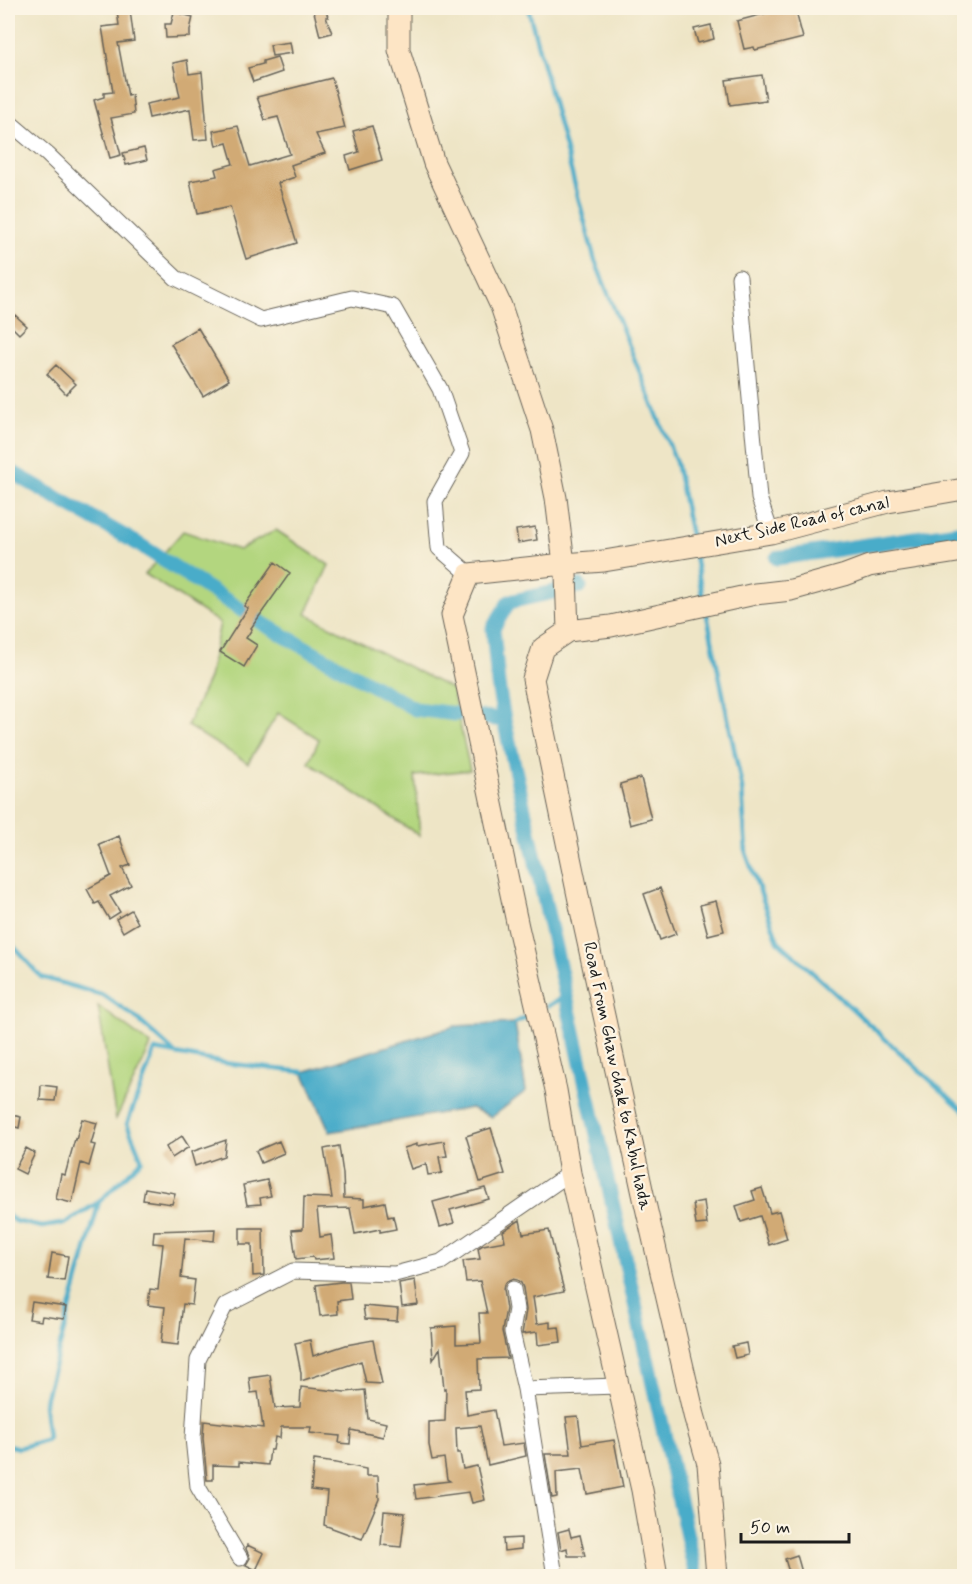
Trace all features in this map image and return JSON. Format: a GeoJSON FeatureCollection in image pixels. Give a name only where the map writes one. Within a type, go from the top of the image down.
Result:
{"type":"FeatureCollection","features":[{"type":"Feature","properties":{"kind":"street"},"geometry":{"type":"LineString","coordinates":[[399,8],[399,50],[434,163],[501,306],[542,430],[556,498],[565,569],[568,624]]}},
{"type":"Feature","properties":{"kind":"street"},"geometry":{"type":"LineString","coordinates":[[8,121],[48,155],[176,278],[261,320],[352,298],[393,308],[440,389],[462,453],[435,501],[439,548],[469,574],[452,615],[518,927],[556,1090],[570,1173],[642,1490],[657,1576]]}},
{"type":"Feature","properties":{"kind":"street"},"geometry":{"type":"LineString","coordinates":[[739,277],[761,535]]}},
{"type":"Feature","properties":{"kind":"street","name":"Next Side Road of canal"},"geometry":{"type":"LineString","coordinates":[[469,574],[565,569],[761,535],[888,502],[964,489]]}},
{"type":"Feature","properties":{"kind":"street","name":"Road From Ghaw chak to Kabul hada"},"geometry":{"type":"LineString","coordinates":[[717,1576],[708,1464],[694,1416],[645,1203],[582,915],[534,680],[543,648],[568,624],[612,626],[755,594],[791,590],[845,576],[869,566],[964,551]]}},
{"type":"Feature","properties":{"kind":"street"},"geometry":{"type":"LineString","coordinates":[[240,1558],[198,1487],[193,1438],[198,1360],[225,1306],[293,1271],[395,1274],[441,1262],[570,1173]]}},
{"type":"Feature","properties":{"kind":"street"},"geometry":{"type":"LineString","coordinates":[[513,1289],[516,1309],[512,1332],[525,1389],[555,1576]]}},
{"type":"Feature","properties":{"kind":"street"},"geometry":{"type":"LineString","coordinates":[[525,1389],[618,1386]]}},
{"type":"Feature","properties":{"kind":"green space"},"geometry":{"type":"Polygon","coordinates":[[[276,530],[329,565],[306,614],[452,689],[470,770],[415,776],[420,836],[309,763],[319,739],[278,713],[248,763],[187,726],[209,678],[220,623],[145,574],[183,531],[239,550],[276,530]]]}},
{"type":"Feature","properties":{"kind":"green space"},"geometry":{"type":"Polygon","coordinates":[[[98,1006],[151,1045],[116,1119],[98,1006]]]}},
{"type":"Feature","properties":{"kind":"water"},"geometry":{"type":"Polygon","coordinates":[[[515,1023],[526,1091],[492,1117],[471,1108],[330,1132],[303,1072],[455,1026],[515,1023]]]}},
{"type":"Feature","properties":{"kind":"building"},"geometry":{"type":"Polygon","coordinates":[[[313,8],[325,8],[332,33],[320,36],[313,8]]]}},
{"type":"Feature","properties":{"kind":"building"},"geometry":{"type":"Polygon","coordinates":[[[780,8],[795,8],[803,38],[755,50],[754,47],[744,49],[737,21],[780,8]]]}},
{"type":"Feature","properties":{"kind":"building"},"geometry":{"type":"Polygon","coordinates":[[[130,10],[134,41],[118,43],[128,96],[132,95],[134,114],[111,118],[121,155],[110,158],[94,100],[104,97],[104,93],[113,92],[102,27],[119,25],[117,11],[130,10]]]}},
{"type":"Feature","properties":{"kind":"building"},"geometry":{"type":"Polygon","coordinates":[[[174,12],[193,17],[190,37],[166,38],[165,24],[171,24],[174,12]]]}},
{"type":"Feature","properties":{"kind":"building"},"geometry":{"type":"Polygon","coordinates":[[[711,25],[714,39],[698,43],[694,29],[711,25]]]}},
{"type":"Feature","properties":{"kind":"building"},"geometry":{"type":"Polygon","coordinates":[[[290,42],[292,53],[272,56],[270,45],[290,42]]]}},
{"type":"Feature","properties":{"kind":"building"},"geometry":{"type":"Polygon","coordinates":[[[277,57],[282,72],[253,82],[248,68],[277,57]]]}},
{"type":"Feature","properties":{"kind":"building"},"geometry":{"type":"Polygon","coordinates":[[[187,60],[189,74],[202,72],[208,139],[194,140],[190,109],[149,118],[146,104],[180,97],[173,63],[187,60]]]}},
{"type":"Feature","properties":{"kind":"building"},"geometry":{"type":"Polygon","coordinates":[[[762,75],[766,100],[730,105],[726,80],[762,75]]]}},
{"type":"Feature","properties":{"kind":"building"},"geometry":{"type":"Polygon","coordinates":[[[332,78],[345,128],[316,134],[325,153],[291,165],[295,177],[278,183],[297,243],[246,259],[230,207],[197,214],[190,181],[217,176],[215,169],[233,164],[227,143],[216,146],[213,131],[238,126],[250,166],[290,154],[278,117],[265,120],[257,97],[332,78]]]}},
{"type":"Feature","properties":{"kind":"building"},"geometry":{"type":"Polygon","coordinates":[[[372,126],[382,160],[350,170],[346,156],[359,152],[353,131],[372,126]]]}},
{"type":"Feature","properties":{"kind":"building"},"geometry":{"type":"Polygon","coordinates":[[[144,148],[147,160],[126,165],[123,153],[144,148]]]}},
{"type":"Feature","properties":{"kind":"building"},"geometry":{"type":"Polygon","coordinates":[[[15,315],[27,326],[19,334],[8,323],[15,315]]]}},
{"type":"Feature","properties":{"kind":"building"},"geometry":{"type":"Polygon","coordinates":[[[198,328],[229,380],[203,396],[171,344],[198,328]]]}},
{"type":"Feature","properties":{"kind":"building"},"geometry":{"type":"Polygon","coordinates":[[[56,365],[76,384],[66,394],[47,374],[56,365]]]}},
{"type":"Feature","properties":{"kind":"building"},"geometry":{"type":"Polygon","coordinates":[[[535,527],[537,540],[518,543],[516,530],[535,527]]]}},
{"type":"Feature","properties":{"kind":"building"},"geometry":{"type":"Polygon","coordinates":[[[275,562],[290,573],[246,638],[257,645],[244,667],[220,652],[248,608],[244,606],[275,562]]]}},
{"type":"Feature","properties":{"kind":"building"},"geometry":{"type":"Polygon","coordinates":[[[641,778],[651,819],[630,825],[620,784],[641,778]]]}},
{"type":"Feature","properties":{"kind":"building"},"geometry":{"type":"Polygon","coordinates":[[[119,836],[130,865],[122,868],[131,885],[110,896],[120,912],[109,919],[99,902],[95,904],[87,889],[111,876],[99,844],[119,836]]]}},
{"type":"Feature","properties":{"kind":"building"},"geometry":{"type":"Polygon","coordinates":[[[660,888],[676,934],[660,940],[644,894],[660,888]]]}},
{"type":"Feature","properties":{"kind":"building"},"geometry":{"type":"Polygon","coordinates":[[[716,901],[724,931],[708,935],[700,905],[716,901]]]}},
{"type":"Feature","properties":{"kind":"building"},"geometry":{"type":"Polygon","coordinates":[[[131,910],[138,923],[123,932],[116,919],[131,910]]]}},
{"type":"Feature","properties":{"kind":"building"},"geometry":{"type":"Polygon","coordinates":[[[41,1085],[57,1087],[55,1101],[40,1100],[41,1085]]]}},
{"type":"Feature","properties":{"kind":"building"},"geometry":{"type":"Polygon","coordinates":[[[8,1114],[21,1117],[19,1128],[8,1125],[8,1114]]]}},
{"type":"Feature","properties":{"kind":"building"},"geometry":{"type":"Polygon","coordinates":[[[82,1119],[97,1123],[91,1144],[95,1145],[89,1166],[81,1163],[72,1203],[56,1199],[61,1174],[65,1175],[82,1119]]]}},
{"type":"Feature","properties":{"kind":"building"},"geometry":{"type":"Polygon","coordinates":[[[491,1128],[505,1174],[480,1182],[466,1136],[491,1128]]]}},
{"type":"Feature","properties":{"kind":"building"},"geometry":{"type":"Polygon","coordinates":[[[182,1136],[189,1147],[172,1158],[166,1147],[182,1136]]]}},
{"type":"Feature","properties":{"kind":"building"},"geometry":{"type":"Polygon","coordinates":[[[226,1140],[224,1156],[195,1166],[191,1152],[226,1140]]]}},
{"type":"Feature","properties":{"kind":"building"},"geometry":{"type":"Polygon","coordinates":[[[279,1141],[284,1153],[261,1163],[256,1151],[279,1141]]]}},
{"type":"Feature","properties":{"kind":"building"},"geometry":{"type":"Polygon","coordinates":[[[444,1141],[447,1156],[439,1157],[442,1173],[428,1175],[426,1164],[411,1169],[404,1148],[444,1141]]]}},
{"type":"Feature","properties":{"kind":"building"},"geometry":{"type":"Polygon","coordinates":[[[339,1146],[344,1198],[364,1199],[364,1206],[385,1202],[388,1217],[393,1216],[396,1229],[380,1232],[380,1229],[355,1234],[350,1208],[317,1209],[320,1237],[331,1235],[334,1258],[296,1259],[292,1230],[303,1229],[304,1197],[332,1198],[324,1149],[339,1146]]]}},
{"type":"Feature","properties":{"kind":"building"},"geometry":{"type":"Polygon","coordinates":[[[26,1148],[35,1153],[25,1174],[15,1169],[26,1148]]]}},
{"type":"Feature","properties":{"kind":"building"},"geometry":{"type":"Polygon","coordinates":[[[267,1180],[271,1196],[260,1198],[261,1204],[247,1205],[243,1185],[267,1180]]]}},
{"type":"Feature","properties":{"kind":"building"},"geometry":{"type":"Polygon","coordinates":[[[145,1188],[175,1193],[172,1204],[143,1200],[145,1188]]]}},
{"type":"Feature","properties":{"kind":"building"},"geometry":{"type":"Polygon","coordinates":[[[485,1188],[489,1199],[450,1210],[454,1223],[440,1227],[433,1202],[485,1188]]]}},
{"type":"Feature","properties":{"kind":"building"},"geometry":{"type":"Polygon","coordinates":[[[762,1188],[770,1213],[779,1211],[787,1239],[769,1245],[760,1216],[741,1222],[736,1206],[755,1200],[752,1191],[762,1188]]]}},
{"type":"Feature","properties":{"kind":"building"},"geometry":{"type":"Polygon","coordinates":[[[704,1201],[707,1224],[696,1225],[693,1203],[704,1201]]]}},
{"type":"Feature","properties":{"kind":"building"},"geometry":{"type":"Polygon","coordinates":[[[520,1220],[523,1234],[549,1230],[564,1291],[533,1297],[537,1324],[550,1322],[550,1328],[559,1327],[561,1342],[538,1345],[537,1332],[522,1334],[526,1310],[523,1288],[517,1280],[507,1281],[503,1290],[506,1309],[502,1331],[508,1358],[478,1359],[479,1389],[465,1390],[467,1415],[494,1410],[501,1446],[524,1443],[526,1456],[488,1465],[480,1426],[456,1428],[457,1453],[460,1453],[463,1469],[477,1466],[485,1500],[472,1503],[469,1492],[416,1499],[414,1485],[450,1481],[447,1479],[444,1458],[432,1460],[429,1445],[429,1422],[445,1421],[446,1388],[444,1389],[440,1348],[433,1360],[431,1328],[456,1326],[456,1344],[481,1343],[479,1313],[487,1313],[480,1281],[466,1282],[463,1261],[480,1259],[478,1248],[505,1241],[503,1231],[520,1220]]]}},
{"type":"Feature","properties":{"kind":"building"},"geometry":{"type":"Polygon","coordinates":[[[240,1228],[263,1228],[264,1275],[253,1276],[252,1244],[240,1244],[240,1228]]]}},
{"type":"Feature","properties":{"kind":"building"},"geometry":{"type":"Polygon","coordinates":[[[215,1229],[214,1241],[185,1238],[181,1278],[195,1280],[192,1305],[183,1304],[178,1345],[161,1343],[165,1307],[148,1305],[150,1289],[158,1290],[163,1244],[153,1243],[154,1231],[215,1229]]]}},
{"type":"Feature","properties":{"kind":"building"},"geometry":{"type":"Polygon","coordinates":[[[52,1253],[68,1256],[64,1281],[48,1279],[52,1253]]]}},
{"type":"Feature","properties":{"kind":"building"},"geometry":{"type":"Polygon","coordinates":[[[415,1280],[418,1305],[402,1307],[399,1283],[415,1280]]]}},
{"type":"Feature","properties":{"kind":"building"},"geometry":{"type":"Polygon","coordinates":[[[349,1282],[351,1299],[337,1301],[338,1314],[320,1316],[316,1285],[349,1282]]]}},
{"type":"Feature","properties":{"kind":"building"},"geometry":{"type":"Polygon","coordinates":[[[32,1302],[66,1307],[64,1319],[42,1316],[41,1321],[29,1319],[32,1302]]]}},
{"type":"Feature","properties":{"kind":"building"},"geometry":{"type":"Polygon","coordinates":[[[363,1306],[398,1309],[397,1321],[365,1319],[363,1306]]]}},
{"type":"Feature","properties":{"kind":"building"},"geometry":{"type":"Polygon","coordinates":[[[310,1340],[313,1356],[346,1345],[373,1340],[382,1384],[366,1383],[361,1361],[301,1381],[295,1343],[310,1340]]]}},
{"type":"Feature","properties":{"kind":"building"},"geometry":{"type":"Polygon","coordinates":[[[746,1343],[748,1355],[735,1358],[732,1346],[746,1343]]]}},
{"type":"Feature","properties":{"kind":"building"},"geometry":{"type":"Polygon","coordinates":[[[270,1375],[275,1408],[300,1407],[301,1387],[345,1392],[365,1390],[368,1419],[386,1423],[383,1437],[351,1430],[350,1444],[339,1443],[340,1436],[310,1433],[311,1427],[281,1427],[280,1438],[275,1437],[273,1450],[270,1450],[268,1465],[239,1462],[239,1466],[213,1465],[213,1480],[207,1480],[203,1438],[204,1421],[263,1428],[258,1392],[251,1393],[249,1378],[270,1375]]]}},
{"type":"Feature","properties":{"kind":"building"},"geometry":{"type":"Polygon","coordinates":[[[578,1416],[582,1445],[614,1440],[623,1487],[587,1494],[582,1469],[556,1472],[557,1497],[552,1498],[545,1454],[571,1454],[566,1417],[578,1416]]]}},
{"type":"Feature","properties":{"kind":"building"},"geometry":{"type":"Polygon","coordinates":[[[314,1460],[366,1469],[366,1476],[378,1476],[379,1499],[362,1539],[324,1525],[327,1492],[311,1490],[314,1460]]]}},
{"type":"Feature","properties":{"kind":"building"},"geometry":{"type":"Polygon","coordinates":[[[384,1511],[405,1513],[401,1547],[381,1545],[384,1511]]]}},
{"type":"Feature","properties":{"kind":"building"},"geometry":{"type":"Polygon","coordinates":[[[569,1529],[571,1537],[580,1535],[585,1556],[568,1556],[567,1548],[561,1550],[558,1532],[569,1529]]]}},
{"type":"Feature","properties":{"kind":"building"},"geometry":{"type":"Polygon","coordinates":[[[521,1538],[521,1549],[504,1551],[503,1539],[521,1538]]]}},
{"type":"Feature","properties":{"kind":"building"},"geometry":{"type":"Polygon","coordinates":[[[247,1545],[264,1553],[256,1570],[246,1565],[250,1558],[246,1549],[247,1545]]]}},
{"type":"Feature","properties":{"kind":"building"},"geometry":{"type":"Polygon","coordinates":[[[797,1555],[803,1576],[790,1576],[785,1559],[797,1555]]]}},
{"type":"Feature","properties":{"kind":"waterway"},"geometry":{"type":"LineString","coordinates":[[528,8],[595,261],[676,462],[692,540]]}},
{"type":"Feature","properties":{"kind":"waterway"},"geometry":{"type":"LineString","coordinates":[[8,470],[140,545],[265,625],[415,709],[456,714]]}},
{"type":"Feature","properties":{"kind":"waterway"},"geometry":{"type":"LineString","coordinates":[[777,558],[964,531]]}},
{"type":"Feature","properties":{"kind":"waterway"},"geometry":{"type":"LineString","coordinates":[[694,551],[703,599]]}},
{"type":"Feature","properties":{"kind":"waterway"},"geometry":{"type":"LineString","coordinates":[[580,586],[509,602],[493,628],[498,684],[504,720],[696,1576]]}},
{"type":"Feature","properties":{"kind":"waterway"},"geometry":{"type":"LineString","coordinates":[[706,610],[742,788],[746,853],[778,941],[964,1111]]}},
{"type":"Feature","properties":{"kind":"waterway"},"geometry":{"type":"LineString","coordinates":[[481,717],[504,720]]}},
{"type":"Feature","properties":{"kind":"waterway"},"geometry":{"type":"LineString","coordinates":[[8,940],[41,977],[103,995],[134,1016],[175,1053]]}},
{"type":"Feature","properties":{"kind":"waterway"},"geometry":{"type":"LineString","coordinates":[[548,1006],[566,996]]}},
{"type":"Feature","properties":{"kind":"waterway"},"geometry":{"type":"LineString","coordinates":[[515,1023],[527,1017]]}},
{"type":"Feature","properties":{"kind":"waterway"},"geometry":{"type":"LineString","coordinates":[[8,1445],[19,1448],[48,1439],[44,1404],[99,1202],[142,1160],[127,1124],[155,1050],[224,1063],[303,1072]]}},
{"type":"Feature","properties":{"kind":"waterway"},"geometry":{"type":"LineString","coordinates":[[8,1215],[15,1221],[42,1227],[66,1223],[99,1202]]}}]}
